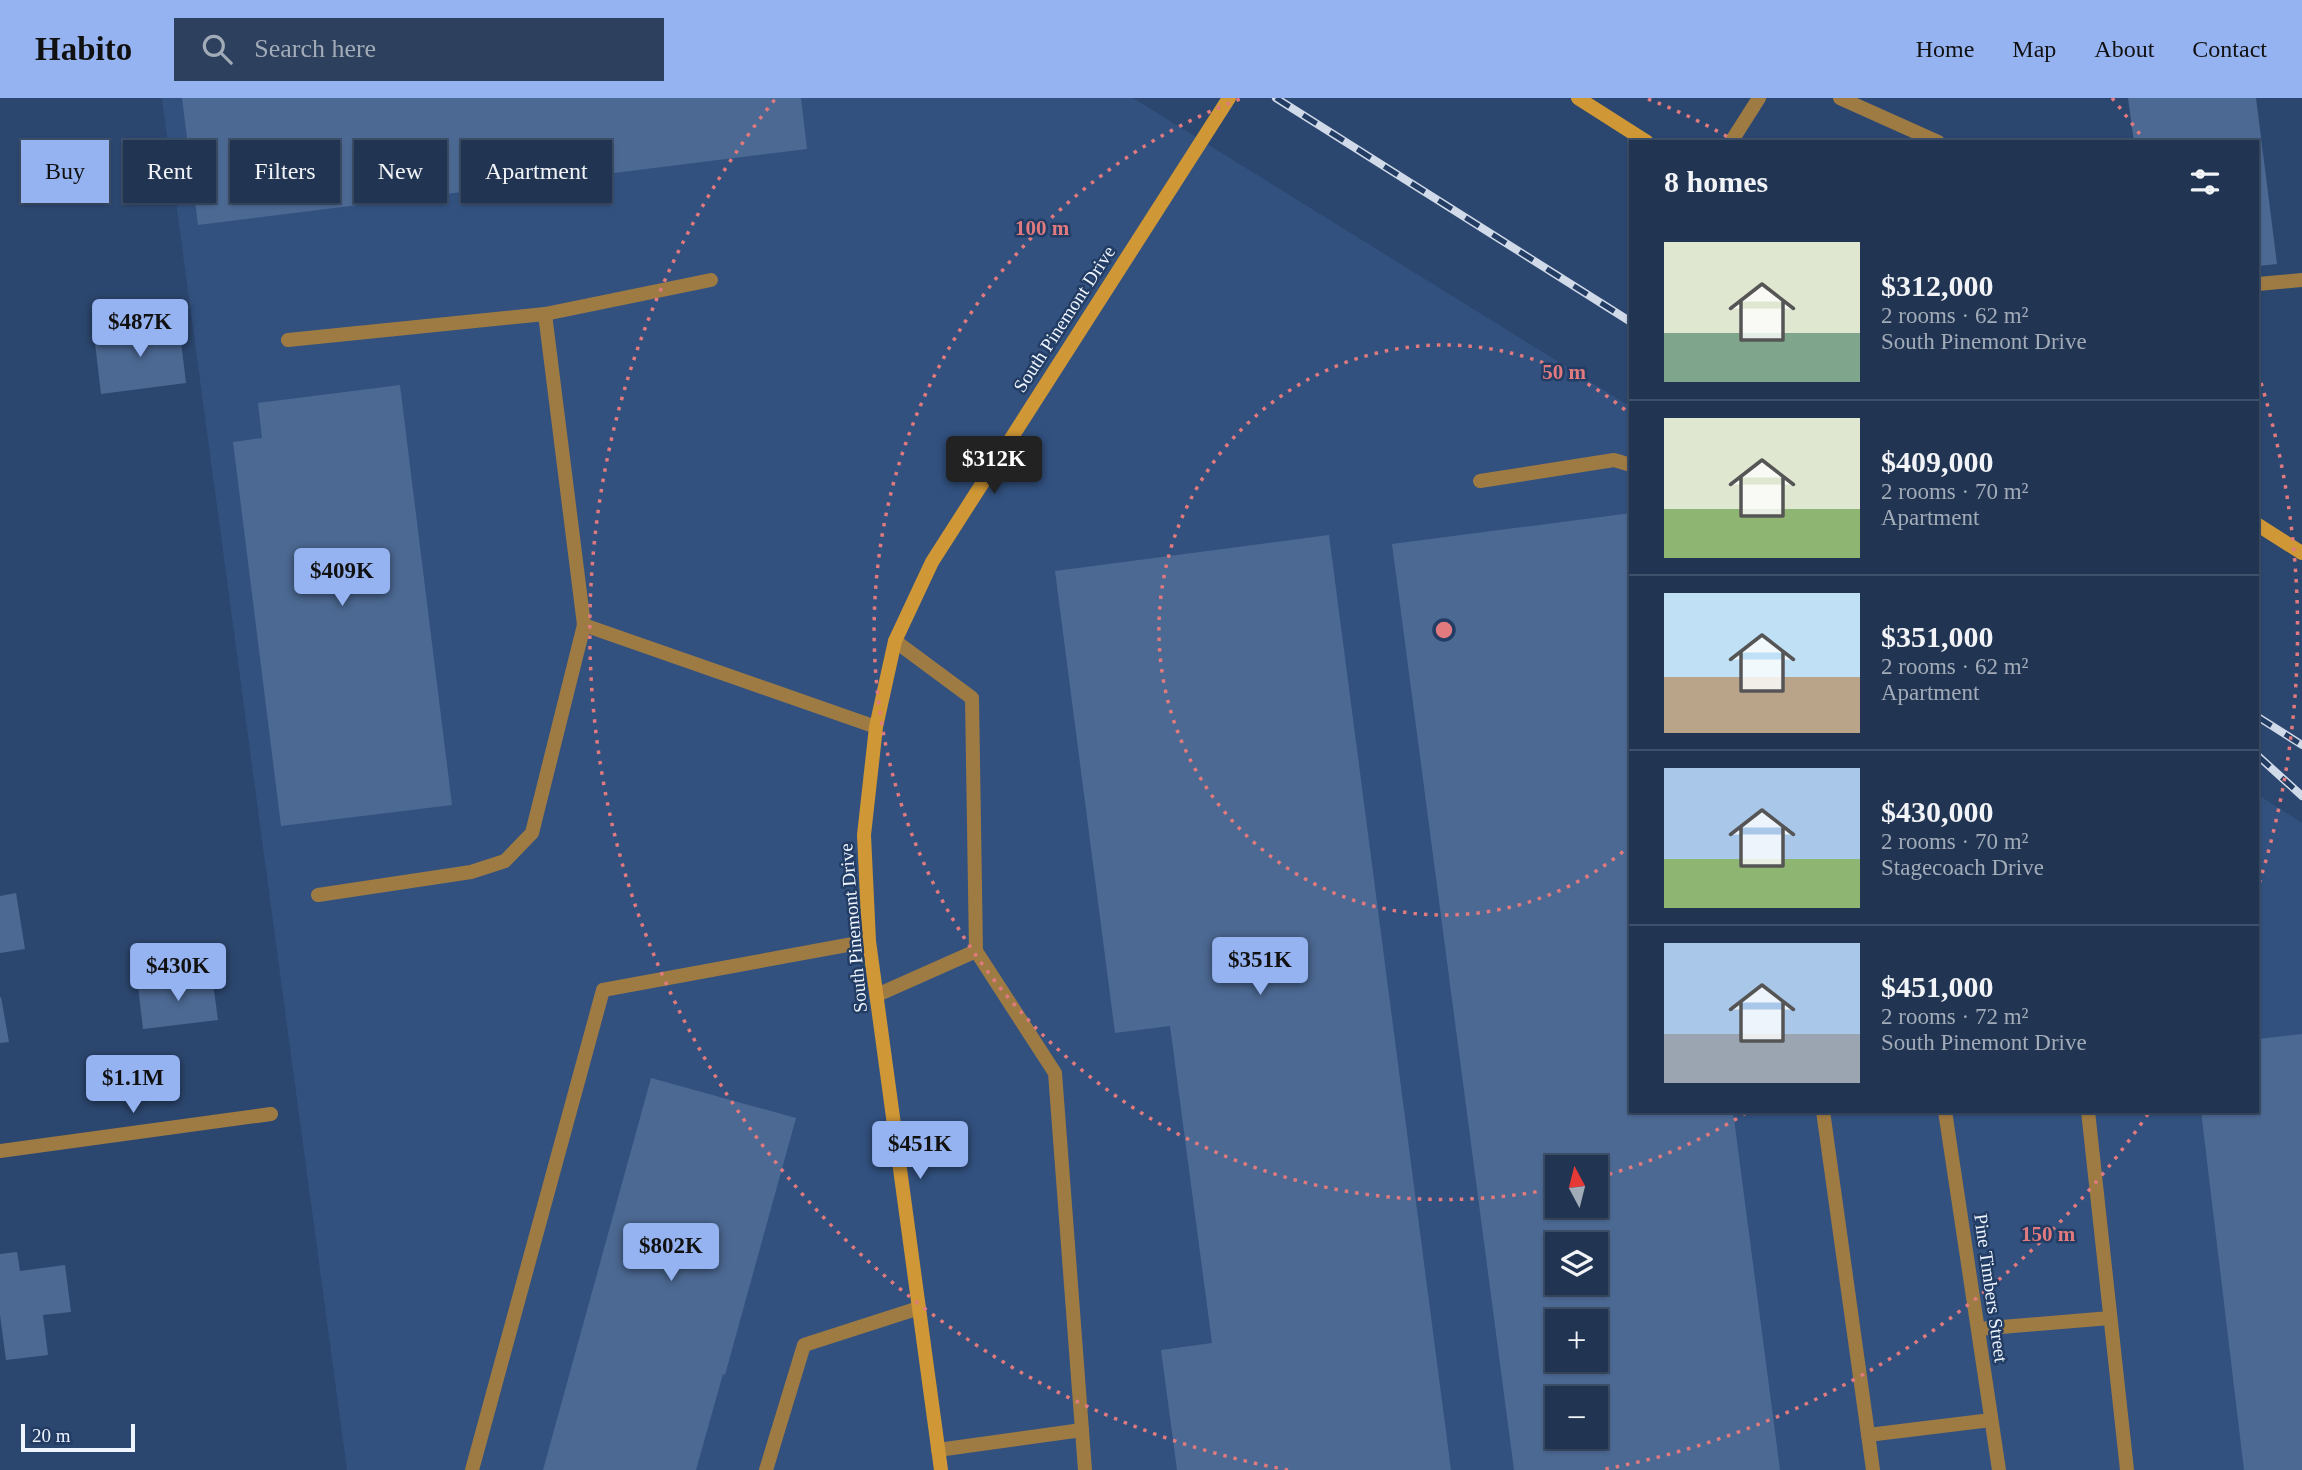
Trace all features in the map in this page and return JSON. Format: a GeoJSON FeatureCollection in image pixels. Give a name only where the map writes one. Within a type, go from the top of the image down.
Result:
{"type":"FeatureCollection","features":[{"type":"Feature","properties":{"kind":"street","name":"South Pinemont Drive"},"geometry":{"type":"LineString","coordinates":[[941,1470],[869,941],[864,835],[876,727],[895,641],[932,562],[1229,98]]}},
{"type":"Feature","properties":{"kind":"street"},"geometry":{"type":"LineString","coordinates":[[1578,98],[1644,140]]}},
{"type":"Feature","properties":{"kind":"street"},"geometry":{"type":"LineString","coordinates":[[1732,140],[1759,98]]}},
{"type":"Feature","properties":{"kind":"street"},"geometry":{"type":"LineString","coordinates":[[1840,98],[1934,140]]}},
{"type":"Feature","properties":{"kind":"street"},"geometry":{"type":"LineString","coordinates":[[288,340],[545,314],[711,280]]}},
{"type":"Feature","properties":{"kind":"street"},"geometry":{"type":"LineString","coordinates":[[2259,284],[2302,280]]}},
{"type":"Feature","properties":{"kind":"street"},"geometry":{"type":"LineString","coordinates":[[318,895],[471,872],[505,861],[533,834],[584,625],[545,314]]}},
{"type":"Feature","properties":{"kind":"street"},"geometry":{"type":"LineString","coordinates":[[1479,481],[1614,460],[1629,464]]}},
{"type":"Feature","properties":{"kind":"street"},"geometry":{"type":"LineString","coordinates":[[2259,526],[2302,553]]}},
{"type":"Feature","properties":{"kind":"street"},"geometry":{"type":"LineString","coordinates":[[584,625],[876,727]]}},
{"type":"Feature","properties":{"kind":"street"},"geometry":{"type":"LineString","coordinates":[[895,641],[972,698],[976,951],[1055,1073],[1085,1470]]}},
{"type":"Feature","properties":{"kind":"street"},"geometry":{"type":"LineString","coordinates":[[472,1470],[603,990],[869,941]]}},
{"type":"Feature","properties":{"kind":"street"},"geometry":{"type":"LineString","coordinates":[[877,995],[976,951]]}},
{"type":"Feature","properties":{"kind":"street"},"geometry":{"type":"LineString","coordinates":[[1823,1113],[1873,1470]]}},
{"type":"Feature","properties":{"kind":"street","name":"Pine Timbers Street"},"geometry":{"type":"LineString","coordinates":[[1945,1113],[1999,1470]]}},
{"type":"Feature","properties":{"kind":"street"},"geometry":{"type":"LineString","coordinates":[[2088,1113],[2127,1470]]}},
{"type":"Feature","properties":{"kind":"street"},"geometry":{"type":"LineString","coordinates":[[0,1151],[271,1114]]}},
{"type":"Feature","properties":{"kind":"street"},"geometry":{"type":"LineString","coordinates":[[766,1470],[804,1345],[919,1308]]}},
{"type":"Feature","properties":{"kind":"street"},"geometry":{"type":"LineString","coordinates":[[1978,1329],[2110,1318]]}},
{"type":"Feature","properties":{"kind":"street"},"geometry":{"type":"LineString","coordinates":[[1868,1435],[1991,1420]]}},
{"type":"Feature","properties":{"kind":"street"},"geometry":{"type":"LineString","coordinates":[[938,1450],[1082,1430]]}},
{"type":"Feature","properties":{"kind":"shaded area"},"geometry":{"type":"Polygon","coordinates":[[[162,98],[1133,98],[1629,406],[1629,1113],[2259,1113],[2259,796],[2302,823],[2302,1470],[347,1470],[176,203],[216,203],[216,140],[168,140],[162,98]]]}},
{"type":"Feature","properties":{"kind":"building"},"geometry":{"type":"Polygon","coordinates":[[[182,98],[801,98],[807,149],[612,173],[612,140],[461,140],[461,192],[447,194],[447,140],[354,140],[354,203],[374,203],[198,225],[195,203],[216,203],[216,140],[187,140],[182,98]]]}},
{"type":"Feature","properties":{"kind":"building"},"geometry":{"type":"Polygon","coordinates":[[[2128,98],[2256,98],[2277,264],[2259,266],[2259,140],[2134,140],[2128,98]]]}},
{"type":"Feature","properties":{"kind":"building"},"geometry":{"type":"Polygon","coordinates":[[[179,325],[186,383],[101,394],[94,335],[179,325]]]}},
{"type":"Feature","properties":{"kind":"building"},"geometry":{"type":"Polygon","coordinates":[[[400,385],[452,805],[281,826],[233,442],[262,438],[258,403],[400,385]]]}},
{"type":"Feature","properties":{"kind":"building"},"geometry":{"type":"Polygon","coordinates":[[[1629,513],[1629,1113],[1733,1113],[1780,1470],[1514,1470],[1392,544],[1629,513]]]}},
{"type":"Feature","properties":{"kind":"building"},"geometry":{"type":"Polygon","coordinates":[[[1329,535],[1451,1470],[1177,1470],[1161,1350],[1212,1343],[1170,1026],[1115,1033],[1055,571],[1329,535]]]}},
{"type":"Feature","properties":{"kind":"building"},"geometry":{"type":"Polygon","coordinates":[[[16,893],[25,949],[0,953],[0,896],[16,893]]]}},
{"type":"Feature","properties":{"kind":"building"},"geometry":{"type":"Polygon","coordinates":[[[212,976],[218,1020],[143,1029],[138,986],[212,976]]]}},
{"type":"Feature","properties":{"kind":"building"},"geometry":{"type":"Polygon","coordinates":[[[0,998],[9,1042],[0,1043],[0,998]]]}},
{"type":"Feature","properties":{"kind":"building"},"geometry":{"type":"Polygon","coordinates":[[[2302,1034],[2302,1470],[2244,1470],[2201,1113],[2259,1113],[2259,1039],[2302,1034]]]}},
{"type":"Feature","properties":{"kind":"building"},"geometry":{"type":"Polygon","coordinates":[[[651,1078],[796,1118],[696,1470],[543,1470],[651,1078]]]}},
{"type":"Feature","properties":{"kind":"building"},"geometry":{"type":"Polygon","coordinates":[[[17,1252],[20,1271],[65,1265],[71,1312],[43,1315],[48,1355],[6,1360],[0,1315],[0,1254],[17,1252]]]}},
{"type":"Feature","properties":{"kind":"railway"},"geometry":{"type":"LineString","coordinates":[[1276,98],[1629,321]]}},
{"type":"Feature","properties":{"kind":"railway"},"geometry":{"type":"LineString","coordinates":[[2259,718],[2302,745]]}},
{"type":"Feature","properties":{"kind":"railway"},"geometry":{"type":"LineString","coordinates":[[2259,757],[2302,796]]}}]}
